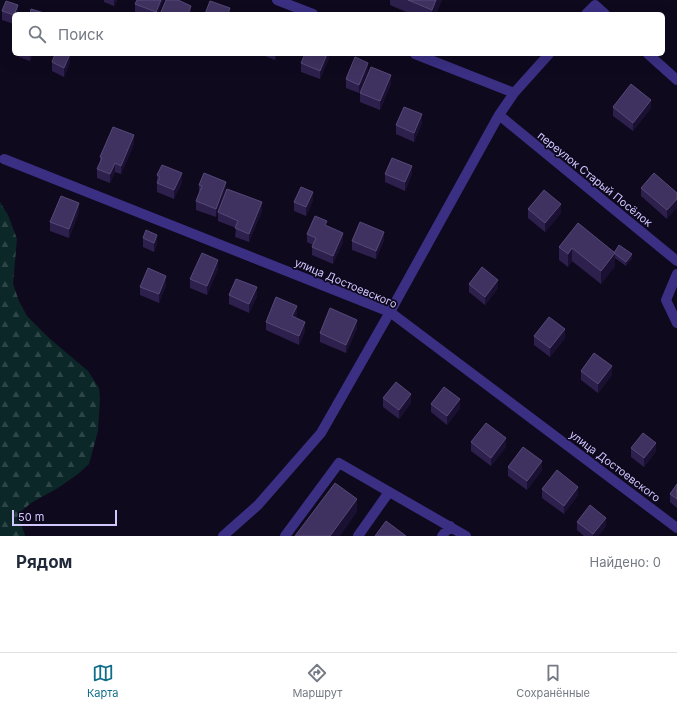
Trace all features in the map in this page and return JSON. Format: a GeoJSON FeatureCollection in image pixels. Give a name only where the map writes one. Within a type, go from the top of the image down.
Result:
{"type":"FeatureCollection","features":[{"type":"Feature","properties":{"kind":"street"},"geometry":{"type":"LineString","coordinates":[[277,0],[308,12]]}},
{"type":"Feature","properties":{"kind":"street"},"geometry":{"type":"LineString","coordinates":[[588,12],[595,5],[603,12]]}},
{"type":"Feature","properties":{"kind":"street"},"geometry":{"type":"LineString","coordinates":[[420,56],[514,93]]}},
{"type":"Feature","properties":{"kind":"street"},"geometry":{"type":"LineString","coordinates":[[223,536],[258,505],[321,433],[499,116],[514,93],[548,56]]}},
{"type":"Feature","properties":{"kind":"street"},"geometry":{"type":"LineString","coordinates":[[650,56],[677,80]]}},
{"type":"Feature","properties":{"kind":"street","name":"переулок Старый Посёлок"},"geometry":{"type":"LineString","coordinates":[[499,116],[677,261]]}},
{"type":"Feature","properties":{"kind":"street","name":"улица Достоевского"},"geometry":{"type":"LineString","coordinates":[[4,159],[390,312],[677,528]]}},
{"type":"Feature","properties":{"kind":"street"},"geometry":{"type":"LineString","coordinates":[[677,274],[666,300],[677,323]]}},
{"type":"Feature","properties":{"kind":"street"},"geometry":{"type":"LineString","coordinates":[[285,536],[339,463],[466,536]]}},
{"type":"Feature","properties":{"kind":"street"},"geometry":{"type":"LineString","coordinates":[[358,536],[390,492]]}},
{"type":"Feature","properties":{"kind":"street"},"geometry":{"type":"LineString","coordinates":[[442,536],[450,526]]}},
{"type":"Feature","properties":{"kind":"green space"},"geometry":{"type":"Polygon","coordinates":[[[0,202],[8,215],[17,239],[13,284],[19,301],[27,316],[49,338],[88,371],[99,388],[100,399],[98,431],[89,464],[78,474],[58,488],[31,503],[18,514],[25,536],[0,536],[0,202]]]}},
{"type":"Feature","properties":{"kind":"building"},"geometry":{"type":"Polygon","coordinates":[[[137,0],[161,0],[156,12],[135,4],[137,0]]]}},
{"type":"Feature","properties":{"kind":"building"},"geometry":{"type":"Polygon","coordinates":[[[166,0],[178,0],[191,6],[189,12],[161,12],[166,0]]]}},
{"type":"Feature","properties":{"kind":"building"},"geometry":{"type":"Polygon","coordinates":[[[408,0],[436,0],[432,10],[408,0]]]}},
{"type":"Feature","properties":{"kind":"building"},"geometry":{"type":"Polygon","coordinates":[[[6,1],[18,5],[15,12],[12,12],[12,14],[2,11],[6,1]]]}},
{"type":"Feature","properties":{"kind":"building"},"geometry":{"type":"Polygon","coordinates":[[[210,1],[230,8],[229,12],[206,12],[210,1]]]}},
{"type":"Feature","properties":{"kind":"building"},"geometry":{"type":"Polygon","coordinates":[[[31,9],[41,12],[30,12],[31,9]]]}},
{"type":"Feature","properties":{"kind":"building"},"geometry":{"type":"Polygon","coordinates":[[[54,56],[69,56],[64,68],[52,62],[54,56]]]}},
{"type":"Feature","properties":{"kind":"building"},"geometry":{"type":"Polygon","coordinates":[[[304,56],[326,56],[320,71],[301,63],[304,56]]]}},
{"type":"Feature","properties":{"kind":"building"},"geometry":{"type":"Polygon","coordinates":[[[355,57],[368,63],[359,85],[346,79],[355,57]]]}},
{"type":"Feature","properties":{"kind":"building"},"geometry":{"type":"Polygon","coordinates":[[[371,67],[391,75],[380,101],[360,93],[371,67]]]}},
{"type":"Feature","properties":{"kind":"building"},"geometry":{"type":"Polygon","coordinates":[[[631,84],[651,100],[633,123],[613,107],[631,84]]]}},
{"type":"Feature","properties":{"kind":"building"},"geometry":{"type":"Polygon","coordinates":[[[404,107],[422,114],[414,133],[396,125],[404,107]]]}},
{"type":"Feature","properties":{"kind":"building"},"geometry":{"type":"Polygon","coordinates":[[[113,127],[134,135],[121,166],[115,163],[110,174],[97,169],[102,158],[100,157],[113,127]]]}},
{"type":"Feature","properties":{"kind":"building"},"geometry":{"type":"Polygon","coordinates":[[[392,158],[412,166],[405,182],[385,174],[392,158]]]}},
{"type":"Feature","properties":{"kind":"building"},"geometry":{"type":"Polygon","coordinates":[[[162,165],[182,173],[174,190],[157,183],[160,177],[157,175],[162,165]]]}},
{"type":"Feature","properties":{"kind":"building"},"geometry":{"type":"Polygon","coordinates":[[[204,173],[226,182],[216,209],[196,201],[202,186],[199,185],[204,173]]]}},
{"type":"Feature","properties":{"kind":"building"},"geometry":{"type":"Polygon","coordinates":[[[654,173],[677,193],[677,199],[667,210],[641,188],[654,173]]]}},
{"type":"Feature","properties":{"kind":"building"},"geometry":{"type":"Polygon","coordinates":[[[301,187],[313,192],[306,207],[294,202],[301,187]]]}},
{"type":"Feature","properties":{"kind":"building"},"geometry":{"type":"Polygon","coordinates":[[[227,189],[262,202],[249,234],[235,228],[238,221],[218,212],[227,189]]]}},
{"type":"Feature","properties":{"kind":"building"},"geometry":{"type":"Polygon","coordinates":[[[544,190],[561,204],[545,223],[528,209],[544,190]]]}},
{"type":"Feature","properties":{"kind":"building"},"geometry":{"type":"Polygon","coordinates":[[[61,196],[79,203],[69,229],[50,222],[61,196]]]}},
{"type":"Feature","properties":{"kind":"building"},"geometry":{"type":"Polygon","coordinates":[[[315,216],[327,221],[325,225],[343,233],[333,256],[312,247],[316,238],[307,234],[315,216]]]}},
{"type":"Feature","properties":{"kind":"building"},"geometry":{"type":"Polygon","coordinates":[[[360,222],[384,232],[376,251],[352,241],[360,222]]]}},
{"type":"Feature","properties":{"kind":"building"},"geometry":{"type":"Polygon","coordinates":[[[578,223],[615,253],[601,271],[572,248],[568,254],[559,247],[578,223]]]}},
{"type":"Feature","properties":{"kind":"building"},"geometry":{"type":"Polygon","coordinates":[[[146,230],[157,235],[154,243],[143,238],[146,230]]]}},
{"type":"Feature","properties":{"kind":"building"},"geometry":{"type":"Polygon","coordinates":[[[619,245],[632,254],[626,262],[614,253],[619,245]]]}},
{"type":"Feature","properties":{"kind":"building"},"geometry":{"type":"Polygon","coordinates":[[[202,253],[218,260],[207,286],[190,279],[202,253]]]}},
{"type":"Feature","properties":{"kind":"building"},"geometry":{"type":"Polygon","coordinates":[[[482,267],[498,280],[485,297],[469,284],[482,267]]]}},
{"type":"Feature","properties":{"kind":"building"},"geometry":{"type":"Polygon","coordinates":[[[148,268],[166,276],[159,294],[140,287],[148,268]]]}},
{"type":"Feature","properties":{"kind":"building"},"geometry":{"type":"Polygon","coordinates":[[[236,279],[257,287],[249,304],[229,295],[236,279]]]}},
{"type":"Feature","properties":{"kind":"building"},"geometry":{"type":"Polygon","coordinates":[[[276,297],[297,306],[292,316],[305,322],[299,336],[266,322],[276,297]]]}},
{"type":"Feature","properties":{"kind":"building"},"geometry":{"type":"Polygon","coordinates":[[[330,308],[357,320],[346,345],[320,333],[330,308]]]}},
{"type":"Feature","properties":{"kind":"building"},"geometry":{"type":"Polygon","coordinates":[[[549,317],[565,329],[550,348],[534,336],[549,317]]]}},
{"type":"Feature","properties":{"kind":"building"},"geometry":{"type":"Polygon","coordinates":[[[594,353],[612,366],[598,384],[581,371],[594,353]]]}},
{"type":"Feature","properties":{"kind":"building"},"geometry":{"type":"Polygon","coordinates":[[[396,382],[411,394],[399,410],[383,398],[396,382]]]}},
{"type":"Feature","properties":{"kind":"building"},"geometry":{"type":"Polygon","coordinates":[[[444,387],[460,399],[447,416],[431,404],[444,387]]]}},
{"type":"Feature","properties":{"kind":"building"},"geometry":{"type":"Polygon","coordinates":[[[486,423],[506,438],[491,458],[471,442],[486,423]]]}},
{"type":"Feature","properties":{"kind":"building"},"geometry":{"type":"Polygon","coordinates":[[[643,433],[656,443],[644,458],[631,448],[643,433]]]}},
{"type":"Feature","properties":{"kind":"building"},"geometry":{"type":"Polygon","coordinates":[[[523,447],[542,461],[527,481],[508,467],[523,447]]]}},
{"type":"Feature","properties":{"kind":"building"},"geometry":{"type":"Polygon","coordinates":[[[557,470],[578,487],[564,506],[542,489],[557,470]]]}},
{"type":"Feature","properties":{"kind":"building"},"geometry":{"type":"Polygon","coordinates":[[[335,483],[357,499],[330,536],[295,536],[335,483]]]}},
{"type":"Feature","properties":{"kind":"building"},"geometry":{"type":"Polygon","coordinates":[[[677,484],[677,499],[670,494],[677,484]]]}},
{"type":"Feature","properties":{"kind":"building"},"geometry":{"type":"Polygon","coordinates":[[[590,505],[606,518],[593,534],[577,522],[590,505]]]}},
{"type":"Feature","properties":{"kind":"building"},"geometry":{"type":"Polygon","coordinates":[[[386,521],[406,536],[375,536],[386,521]]]}}]}
